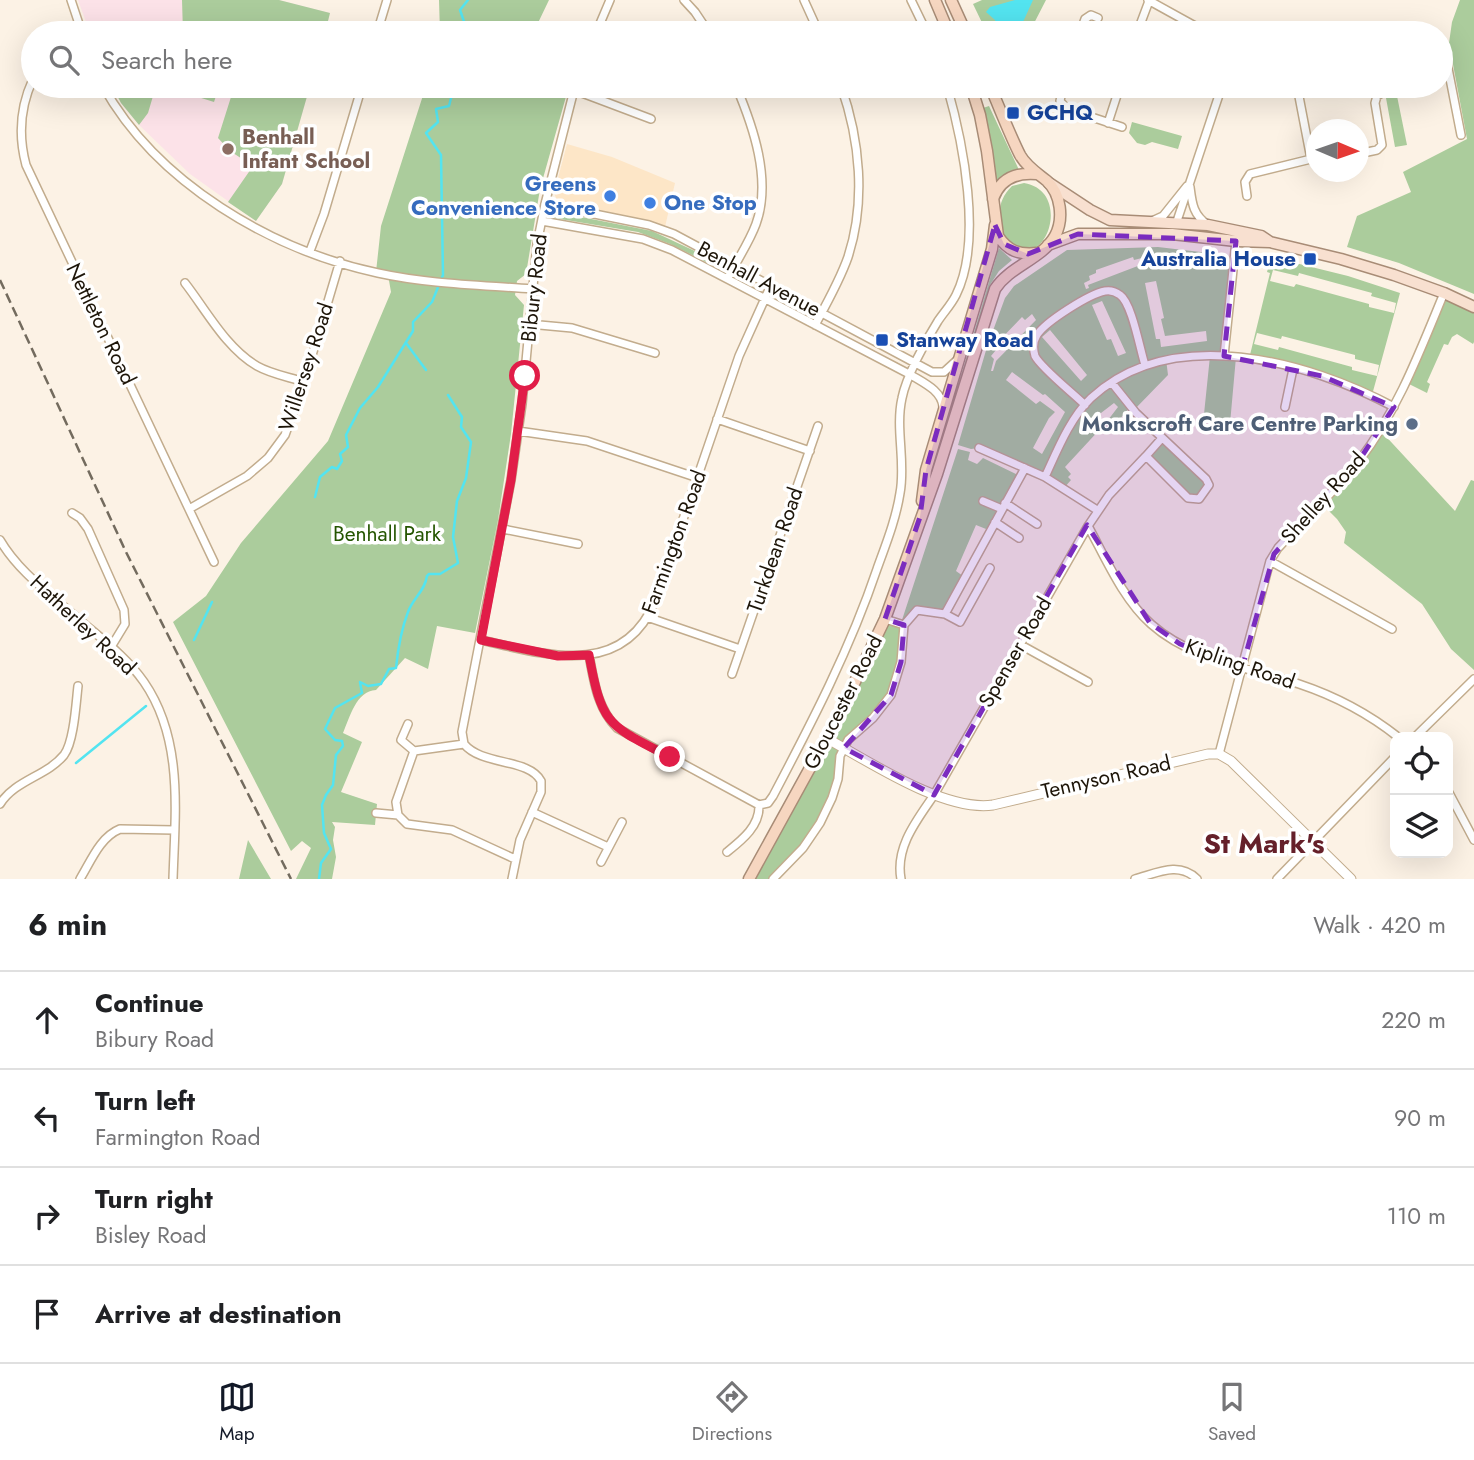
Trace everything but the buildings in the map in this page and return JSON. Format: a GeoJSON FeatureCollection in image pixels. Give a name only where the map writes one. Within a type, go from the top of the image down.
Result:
{"type":"FeatureCollection","features":[{"type":"Feature","properties":{"kind":"highway"},"geometry":{"type":"LineString","coordinates":[[935,0],[944,21]]}},
{"type":"Feature","properties":{"kind":"highway"},"geometry":{"type":"LineString","coordinates":[[951,0],[961,21]]}},
{"type":"Feature","properties":{"kind":"highway"},"geometry":{"type":"LineString","coordinates":[[975,98],[980,115],[998,236],[1012,250],[1037,253],[1055,236],[1060,215],[1059,204],[1049,183],[1021,159],[995,98]]}},
{"type":"Feature","properties":{"kind":"highway"},"geometry":{"type":"LineString","coordinates":[[993,199],[1001,185],[1009,178],[1020,174],[1037,174]]}},
{"type":"Feature","properties":{"kind":"highway","name":"Gloucester Road"},"geometry":{"type":"LineString","coordinates":[[920,517],[926,470],[992,249],[995,225]]}},
{"type":"Feature","properties":{"kind":"highway","name":"Gloucester Road"},"geometry":{"type":"LineString","coordinates":[[749,879],[826,738],[885,620],[937,474],[992,295],[1000,281],[1037,253]]}},
{"type":"Feature","properties":{"kind":"main road"},"geometry":{"type":"LineString","coordinates":[[1049,183],[1110,220],[1168,220],[1208,225],[1261,236],[1270,242]]}},
{"type":"Feature","properties":{"kind":"main road"},"geometry":{"type":"LineString","coordinates":[[1048,245],[1078,234],[1172,234],[1270,242],[1366,266],[1444,293],[1474,307]]}},
{"type":"Feature","properties":{"kind":"street"},"geometry":{"type":"LineString","coordinates":[[71,0],[78,21]]}},
{"type":"Feature","properties":{"kind":"street"},"geometry":{"type":"LineString","coordinates":[[381,21],[387,0]]}},
{"type":"Feature","properties":{"kind":"street"},"geometry":{"type":"LineString","coordinates":[[601,21],[610,0]]}},
{"type":"Feature","properties":{"kind":"street"},"geometry":{"type":"LineString","coordinates":[[684,0],[701,21]]}},
{"type":"Feature","properties":{"kind":"street"},"geometry":{"type":"LineString","coordinates":[[804,0],[813,21]]}},
{"type":"Feature","properties":{"kind":"street"},"geometry":{"type":"LineString","coordinates":[[911,0],[921,21]]}},
{"type":"Feature","properties":{"kind":"street"},"geometry":{"type":"LineString","coordinates":[[1141,21],[1148,0],[1186,21]]}},
{"type":"Feature","properties":{"kind":"street"},"geometry":{"type":"LineString","coordinates":[[1084,21],[1091,15],[1098,18]]}},
{"type":"Feature","properties":{"kind":"street"},"geometry":{"type":"LineString","coordinates":[[1453,94],[1461,135]]}},
{"type":"Feature","properties":{"kind":"street","name":"Nettleton Road"},"geometry":{"type":"LineString","coordinates":[[26,98],[21,122],[26,165],[214,562]]}},
{"type":"Feature","properties":{"kind":"street"},"geometry":{"type":"LineString","coordinates":[[111,98],[136,134],[185,181],[235,215],[310,251],[394,276],[532,289]]}},
{"type":"Feature","properties":{"kind":"street"},"geometry":{"type":"LineString","coordinates":[[310,251],[324,214],[358,98]]}},
{"type":"Feature","properties":{"kind":"street","name":"Bibury Road"},"geometry":{"type":"LineString","coordinates":[[464,744],[462,732],[503,529],[518,431],[532,289],[542,220],[572,98]]}},
{"type":"Feature","properties":{"kind":"street"},"geometry":{"type":"LineString","coordinates":[[600,98],[651,119]]}},
{"type":"Feature","properties":{"kind":"street"},"geometry":{"type":"LineString","coordinates":[[728,278],[760,211],[761,191],[755,146],[740,98]]}},
{"type":"Feature","properties":{"kind":"street"},"geometry":{"type":"LineString","coordinates":[[815,326],[847,257],[858,208],[859,179],[855,145],[844,98]]}},
{"type":"Feature","properties":{"kind":"street"},"geometry":{"type":"LineString","coordinates":[[589,655],[599,701],[617,728],[759,805],[768,803],[831,686],[866,601],[900,495],[900,412],[903,392],[937,323],[956,296],[966,257],[967,184],[950,98]]}},
{"type":"Feature","properties":{"kind":"street"},"geometry":{"type":"LineString","coordinates":[[1060,98],[1064,107],[1122,127]]}},
{"type":"Feature","properties":{"kind":"street"},"geometry":{"type":"LineString","coordinates":[[1108,123],[1116,98]]}},
{"type":"Feature","properties":{"kind":"street"},"geometry":{"type":"LineString","coordinates":[[1172,234],[1168,220],[1190,183],[1218,98]]}},
{"type":"Feature","properties":{"kind":"street"},"geometry":{"type":"LineString","coordinates":[[1300,98],[1306,125]]}},
{"type":"Feature","properties":{"kind":"street"},"geometry":{"type":"LineString","coordinates":[[1369,152],[1377,150],[1381,145],[1376,98]]}},
{"type":"Feature","properties":{"kind":"street"},"geometry":{"type":"LineString","coordinates":[[1247,197],[1245,182],[1250,174],[1306,161]]}},
{"type":"Feature","properties":{"kind":"street"},"geometry":{"type":"LineString","coordinates":[[1168,220],[1190,183]]}},
{"type":"Feature","properties":{"kind":"street"},"geometry":{"type":"LineString","coordinates":[[1190,183],[1192,207],[1208,225]]}},
{"type":"Feature","properties":{"kind":"street","name":"Benhall Avenue"},"geometry":{"type":"LineString","coordinates":[[545,204],[661,228],[932,372],[944,372],[959,358]]}},
{"type":"Feature","properties":{"kind":"street","name":"Benhall Avenue"},"geometry":{"type":"LineString","coordinates":[[542,220],[643,239],[672,250],[911,375],[936,392],[943,400],[943,411]]}},
{"type":"Feature","properties":{"kind":"street"},"geometry":{"type":"LineString","coordinates":[[1224,356],[1236,241]]}},
{"type":"Feature","properties":{"kind":"street","name":"Willersey Road"},"geometry":{"type":"LineString","coordinates":[[189,509],[232,486],[268,458],[288,428],[340,261]]}},
{"type":"Feature","properties":{"kind":"street"},"geometry":{"type":"LineString","coordinates":[[185,283],[245,357],[267,371],[304,382]]}},
{"type":"Feature","properties":{"kind":"street","name":"Farmington Road"},"geometry":{"type":"LineString","coordinates":[[481,640],[558,656],[589,655],[626,639],[647,617],[739,356],[771,285]]}},
{"type":"Feature","properties":{"kind":"street"},"geometry":{"type":"LineString","coordinates":[[1085,405],[1041,363],[1034,351],[1037,334],[1059,316],[1094,295],[1105,291],[1117,293],[1128,305],[1144,365]]}},
{"type":"Feature","properties":{"kind":"street","name":"Shelley Road"},"geometry":{"type":"LineString","coordinates":[[1219,754],[1270,561],[1278,548],[1358,462],[1394,407],[1444,293]]}},
{"type":"Feature","properties":{"kind":"street"},"geometry":{"type":"LineString","coordinates":[[529,324],[572,328],[655,353]]}},
{"type":"Feature","properties":{"kind":"street"},"geometry":{"type":"LineString","coordinates":[[1045,477],[1073,422],[1085,405],[1112,383],[1144,365],[1186,356],[1249,359],[1293,369],[1348,385],[1394,407]]}},
{"type":"Feature","properties":{"kind":"street"},"geometry":{"type":"LineString","coordinates":[[1285,407],[1293,369]]}},
{"type":"Feature","properties":{"kind":"street"},"geometry":{"type":"LineString","coordinates":[[1112,383],[1136,413],[1206,479],[1209,485],[1207,490],[1199,499],[1188,498],[1146,456]]}},
{"type":"Feature","properties":{"kind":"street"},"geometry":{"type":"LineString","coordinates":[[717,419],[810,451]]}},
{"type":"Feature","properties":{"kind":"street","name":"Turkdean Road"},"geometry":{"type":"LineString","coordinates":[[732,674],[818,426]]}},
{"type":"Feature","properties":{"kind":"street"},"geometry":{"type":"LineString","coordinates":[[518,431],[587,441],[698,478]]}},
{"type":"Feature","properties":{"kind":"street","name":"Spenser Road"},"geometry":{"type":"LineString","coordinates":[[901,879],[899,864],[911,832],[1097,510],[1162,438]]}},
{"type":"Feature","properties":{"kind":"street"},"geometry":{"type":"LineString","coordinates":[[979,448],[1045,477],[1097,510]]}},
{"type":"Feature","properties":{"kind":"street"},"geometry":{"type":"LineString","coordinates":[[945,614],[1025,468]]}},
{"type":"Feature","properties":{"kind":"street"},"geometry":{"type":"LineString","coordinates":[[983,501],[1003,506],[1037,524]]}},
{"type":"Feature","properties":{"kind":"street"},"geometry":{"type":"LineString","coordinates":[[72,513],[88,529],[124,610],[125,624],[111,646]]}},
{"type":"Feature","properties":{"kind":"street"},"geometry":{"type":"LineString","coordinates":[[995,522],[1019,538]]}},
{"type":"Feature","properties":{"kind":"street","name":"Kipling Road"},"geometry":{"type":"LineString","coordinates":[[1088,526],[1128,597],[1150,623],[1180,644],[1242,668],[1282,678],[1322,693],[1359,711],[1390,732]]}},
{"type":"Feature","properties":{"kind":"street"},"geometry":{"type":"LineString","coordinates":[[503,529],[578,544]]}},
{"type":"Feature","properties":{"kind":"street","name":"Hatherley Road"},"geometry":{"type":"LineString","coordinates":[[0,540],[35,581],[111,646],[145,683],[166,729],[172,752],[175,779],[173,879]]}},
{"type":"Feature","properties":{"kind":"street"},"geometry":{"type":"LineString","coordinates":[[1270,561],[1392,629]]}},
{"type":"Feature","properties":{"kind":"street"},"geometry":{"type":"LineString","coordinates":[[774,879],[803,848],[824,817],[835,788],[840,756],[844,748],[854,734],[880,711],[891,695],[901,662],[904,625],[917,610],[945,614],[960,622],[990,568]]}},
{"type":"Feature","properties":{"kind":"street"},"geometry":{"type":"LineString","coordinates":[[647,617],[740,649]]}},
{"type":"Feature","properties":{"kind":"street"},"geometry":{"type":"LineString","coordinates":[[885,620],[904,625]]}},
{"type":"Feature","properties":{"kind":"street"},"geometry":{"type":"LineString","coordinates":[[1019,644],[1088,682]]}},
{"type":"Feature","properties":{"kind":"street"},"geometry":{"type":"LineString","coordinates":[[1420,732],[1474,679]]}},
{"type":"Feature","properties":{"kind":"street"},"geometry":{"type":"LineString","coordinates":[[0,804],[7,793],[65,754],[70,741],[78,686]]}},
{"type":"Feature","properties":{"kind":"street"},"geometry":{"type":"LineString","coordinates":[[408,724],[401,740],[414,751],[464,744],[475,754],[537,774],[542,789],[515,859],[512,879]]}},
{"type":"Feature","properties":{"kind":"street","name":"Tennyson Road"},"geometry":{"type":"LineString","coordinates":[[826,738],[934,795],[956,803],[985,806],[1195,756],[1219,754]]}},
{"type":"Feature","properties":{"kind":"street"},"geometry":{"type":"LineString","coordinates":[[414,751],[396,802],[398,815],[407,824],[452,830],[515,859]]}},
{"type":"Feature","properties":{"kind":"street"},"geometry":{"type":"LineString","coordinates":[[1219,754],[1231,761],[1351,879]]}},
{"type":"Feature","properties":{"kind":"street"},"geometry":{"type":"LineString","coordinates":[[1277,879],[1390,762]]}},
{"type":"Feature","properties":{"kind":"street"},"geometry":{"type":"LineString","coordinates":[[1450,795],[1474,840]]}},
{"type":"Feature","properties":{"kind":"street"},"geometry":{"type":"LineString","coordinates":[[727,852],[746,835],[758,819],[759,805]]}},
{"type":"Feature","properties":{"kind":"street"},"geometry":{"type":"LineString","coordinates":[[531,812],[608,847]]}},
{"type":"Feature","properties":{"kind":"street"},"geometry":{"type":"LineString","coordinates":[[376,813],[398,815]]}},
{"type":"Feature","properties":{"kind":"street"},"geometry":{"type":"LineString","coordinates":[[601,862],[622,822]]}},
{"type":"Feature","properties":{"kind":"street"},"geometry":{"type":"LineString","coordinates":[[80,879],[107,837],[120,828],[174,830]]}},
{"type":"Feature","properties":{"kind":"street"},"geometry":{"type":"LineString","coordinates":[[1135,879],[1177,868],[1187,871],[1197,879]]}},
{"type":"Feature","properties":{"kind":"highlighted area"},"geometry":{"type":"Polygon","coordinates":[[[995,225],[1004,244],[1028,254],[1078,234],[1236,241],[1224,356],[1322,376],[1394,407],[1358,462],[1274,554],[1242,668],[1180,644],[1150,623],[1087,525],[934,795],[844,748],[891,695],[901,662],[904,625],[885,619],[920,517],[926,470],[995,225]]]}},
{"type":"Feature","properties":{"kind":"shaded area"},"geometry":{"type":"Polygon","coordinates":[[[78,0],[279,0],[330,13],[328,21],[86,21],[78,0]]]}},
{"type":"Feature","properties":{"kind":"shaded area","name":"Benhall Infant School"},"geometry":{"type":"Polygon","coordinates":[[[118,98],[307,98],[282,184],[256,221],[190,174],[139,125],[118,98]]]}},
{"type":"Feature","properties":{"kind":"shaded area"},"geometry":{"type":"Polygon","coordinates":[[[567,144],[612,157],[675,183],[665,227],[558,203],[554,193],[567,144]]]}},
{"type":"Feature","properties":{"kind":"green space"},"geometry":{"type":"Polygon","coordinates":[[[182,0],[279,0],[330,13],[328,21],[183,21],[182,0]]]}},
{"type":"Feature","properties":{"kind":"green space"},"geometry":{"type":"Polygon","coordinates":[[[439,0],[549,0],[539,21],[440,21],[439,0]]]}},
{"type":"Feature","properties":{"kind":"green space"},"geometry":{"type":"Polygon","coordinates":[[[982,0],[1046,0],[1035,21],[981,21],[973,4],[982,0]]]}},
{"type":"Feature","properties":{"kind":"green space"},"geometry":{"type":"Polygon","coordinates":[[[1460,0],[1474,0],[1474,294],[1399,263],[1347,247],[1357,216],[1411,192],[1403,172],[1467,139],[1453,64],[1452,21],[1460,0]]]}},
{"type":"Feature","properties":{"kind":"green space"},"geometry":{"type":"Polygon","coordinates":[[[118,98],[152,98],[148,113],[139,125],[118,98]]]}},
{"type":"Feature","properties":{"kind":"green space"},"geometry":{"type":"Polygon","coordinates":[[[231,98],[307,98],[282,184],[256,221],[228,202],[253,166],[230,151],[218,138],[231,98]]]}},
{"type":"Feature","properties":{"kind":"green space","name":"Benhall Park"},"geometry":{"type":"Polygon","coordinates":[[[422,98],[566,98],[540,189],[526,274],[517,281],[515,295],[524,305],[511,434],[498,520],[475,633],[437,626],[428,669],[405,658],[376,690],[369,691],[359,700],[343,733],[362,742],[341,792],[377,804],[375,825],[332,822],[335,827],[333,840],[336,857],[332,879],[296,879],[311,848],[302,841],[291,851],[173,622],[206,596],[241,543],[328,441],[391,292],[388,275],[376,272],[381,226],[422,98]]]}},
{"type":"Feature","properties":{"kind":"green space"},"geometry":{"type":"Polygon","coordinates":[[[1386,98],[1397,98],[1407,145],[1395,147],[1386,98]]]}},
{"type":"Feature","properties":{"kind":"green space"},"geometry":{"type":"Polygon","coordinates":[[[989,106],[1019,170],[996,185],[983,108],[989,106]]]}},
{"type":"Feature","properties":{"kind":"green space"},"geometry":{"type":"Polygon","coordinates":[[[1132,122],[1182,136],[1178,149],[1152,142],[1145,145],[1137,143],[1129,133],[1132,122]]]}},
{"type":"Feature","properties":{"kind":"green space"},"geometry":{"type":"Polygon","coordinates":[[[1024,183],[1037,188],[1046,196],[1051,219],[1043,241],[1027,250],[1013,245],[1006,238],[1000,214],[1002,199],[1008,190],[1024,183]]]}},
{"type":"Feature","properties":{"kind":"green space"},"geometry":{"type":"Polygon","coordinates":[[[556,212],[652,231],[729,267],[729,271],[726,272],[670,244],[638,232],[554,218],[556,212]]]}},
{"type":"Feature","properties":{"kind":"green space"},"geometry":{"type":"Polygon","coordinates":[[[1158,247],[1226,255],[1229,263],[1224,356],[1236,357],[1229,435],[1204,414],[1210,356],[1166,359],[1168,375],[1134,410],[1130,407],[1114,426],[1108,420],[1118,407],[1114,403],[1099,412],[1093,419],[1102,427],[1065,467],[1071,474],[1068,477],[1071,480],[1064,488],[979,448],[971,449],[958,445],[987,347],[1005,298],[1014,286],[1067,250],[1158,247]],[[1133,257],[1096,270],[1096,273],[1089,276],[1090,280],[1084,283],[1086,289],[1089,288],[1088,285],[1143,264],[1142,258],[1134,260],[1133,257]],[[1156,281],[1145,283],[1156,339],[1160,339],[1161,347],[1207,341],[1206,331],[1165,336],[1156,281]],[[1102,301],[1092,305],[1107,340],[1111,339],[1118,356],[1126,353],[1102,301]],[[1032,314],[1025,320],[1022,317],[993,347],[996,350],[991,356],[994,359],[991,371],[996,361],[1036,320],[1032,314]],[[1050,330],[1042,337],[1081,381],[1087,375],[1050,330]],[[1012,372],[1006,380],[1036,404],[1040,401],[1055,412],[1033,448],[1042,454],[1065,412],[1045,394],[1012,372]]]}},
{"type":"Feature","properties":{"kind":"green space"},"geometry":{"type":"Polygon","coordinates":[[[999,248],[1012,260],[999,271],[990,285],[932,474],[999,248]]]}},
{"type":"Feature","properties":{"kind":"green space"},"geometry":{"type":"Polygon","coordinates":[[[1271,257],[1348,276],[1400,293],[1372,395],[1348,385],[1249,359],[1270,273],[1267,272],[1271,257]],[[1273,270],[1270,281],[1294,287],[1296,284],[1394,313],[1396,303],[1371,296],[1372,293],[1299,273],[1298,276],[1273,270]],[[1257,333],[1254,344],[1278,350],[1279,347],[1377,376],[1379,365],[1355,359],[1355,355],[1282,336],[1281,339],[1257,333]]]}},
{"type":"Feature","properties":{"kind":"green space"},"geometry":{"type":"Polygon","coordinates":[[[1444,293],[1474,307],[1474,342],[1473,344],[1457,334],[1448,345],[1444,344],[1427,382],[1430,384],[1427,393],[1407,383],[1444,293]]]}},
{"type":"Feature","properties":{"kind":"green space"},"geometry":{"type":"Polygon","coordinates":[[[1380,430],[1455,511],[1471,480],[1474,481],[1474,670],[1451,649],[1422,604],[1344,543],[1346,532],[1321,503],[1380,430]]]}},
{"type":"Feature","properties":{"kind":"green space"},"geometry":{"type":"Polygon","coordinates":[[[1162,438],[1208,482],[1196,500],[1146,456],[1162,438]]]}},
{"type":"Feature","properties":{"kind":"green space"},"geometry":{"type":"Polygon","coordinates":[[[958,449],[970,452],[968,460],[977,464],[983,458],[1018,475],[990,526],[986,529],[976,525],[956,571],[963,576],[942,612],[917,606],[902,620],[958,449]]]}},
{"type":"Feature","properties":{"kind":"green space"},"geometry":{"type":"Polygon","coordinates":[[[885,619],[904,625],[894,687],[844,748],[838,779],[820,823],[773,879],[749,879],[885,619]]]}},
{"type":"Feature","properties":{"kind":"green space"},"geometry":{"type":"Polygon","coordinates":[[[248,840],[271,879],[239,879],[248,840]]]}},
{"type":"Feature","properties":{"kind":"water"},"geometry":{"type":"Polygon","coordinates":[[[1015,0],[1033,0],[1023,21],[995,21],[986,12],[990,7],[1015,0]]]}},
{"type":"Feature","properties":{"kind":"waterway"},"geometry":{"type":"LineString","coordinates":[[464,21],[460,10],[468,0]]}},
{"type":"Feature","properties":{"kind":"waterway"},"geometry":{"type":"LineString","coordinates":[[315,497],[320,477],[332,467],[337,469],[342,461],[340,454],[348,447],[346,435],[360,408],[378,387],[413,331],[413,322],[432,302],[443,275],[441,155],[426,133],[438,122],[436,109],[449,106],[451,98]]}},
{"type":"Feature","properties":{"kind":"waterway"},"geometry":{"type":"LineString","coordinates":[[406,343],[426,370]]}},
{"type":"Feature","properties":{"kind":"waterway"},"geometry":{"type":"LineString","coordinates":[[319,879],[321,863],[331,849],[324,833],[322,805],[333,785],[336,755],[343,746],[342,741],[335,740],[325,729],[335,708],[362,693],[360,682],[368,686],[381,684],[389,669],[396,668],[400,639],[410,607],[424,586],[427,576],[440,574],[458,563],[453,537],[457,501],[466,478],[471,442],[461,427],[462,417],[448,395]]}},
{"type":"Feature","properties":{"kind":"waterway"},"geometry":{"type":"LineString","coordinates":[[194,640],[212,602]]}},
{"type":"Feature","properties":{"kind":"waterway"},"geometry":{"type":"LineString","coordinates":[[76,763],[146,706]]}},
{"type":"Feature","properties":{"kind":"railway"},"geometry":{"type":"LineString","coordinates":[[0,280],[126,552],[291,879]]}},
{"type":"Feature","properties":{"kind":"place","name":"GCHQ"},"geometry":{"type":"Point","coordinates":[1013,113]}},
{"type":"Feature","properties":{"kind":"place","name":"Benhall Infant School"},"geometry":{"type":"Point","coordinates":[228,149]}},
{"type":"Feature","properties":{"kind":"place","name":"Greens Convenience Store"},"geometry":{"type":"Point","coordinates":[610,196]}},
{"type":"Feature","properties":{"kind":"place","name":"One Stop"},"geometry":{"type":"Point","coordinates":[650,203]}},
{"type":"Feature","properties":{"kind":"place","name":"Australia House"},"geometry":{"type":"Point","coordinates":[1310,259]}},
{"type":"Feature","properties":{"kind":"place","name":"Stanway Road"},"geometry":{"type":"Point","coordinates":[882,340]}},
{"type":"Feature","properties":{"kind":"place","name":"Monkscroft Care Centre Parking"},"geometry":{"type":"Point","coordinates":[1412,424]}},
{"type":"Feature","properties":{"kind":"district","name":"St Mark's"},"geometry":{"type":"Point","coordinates":[1264,843]}},
{"type":"Feature","properties":{"kind":"route"},"geometry":{"type":"LineString","coordinates":[[525,376],[503,529],[481,640],[548,655],[589,655],[599,701],[608,718],[623,733],[670,757]]}}]}
